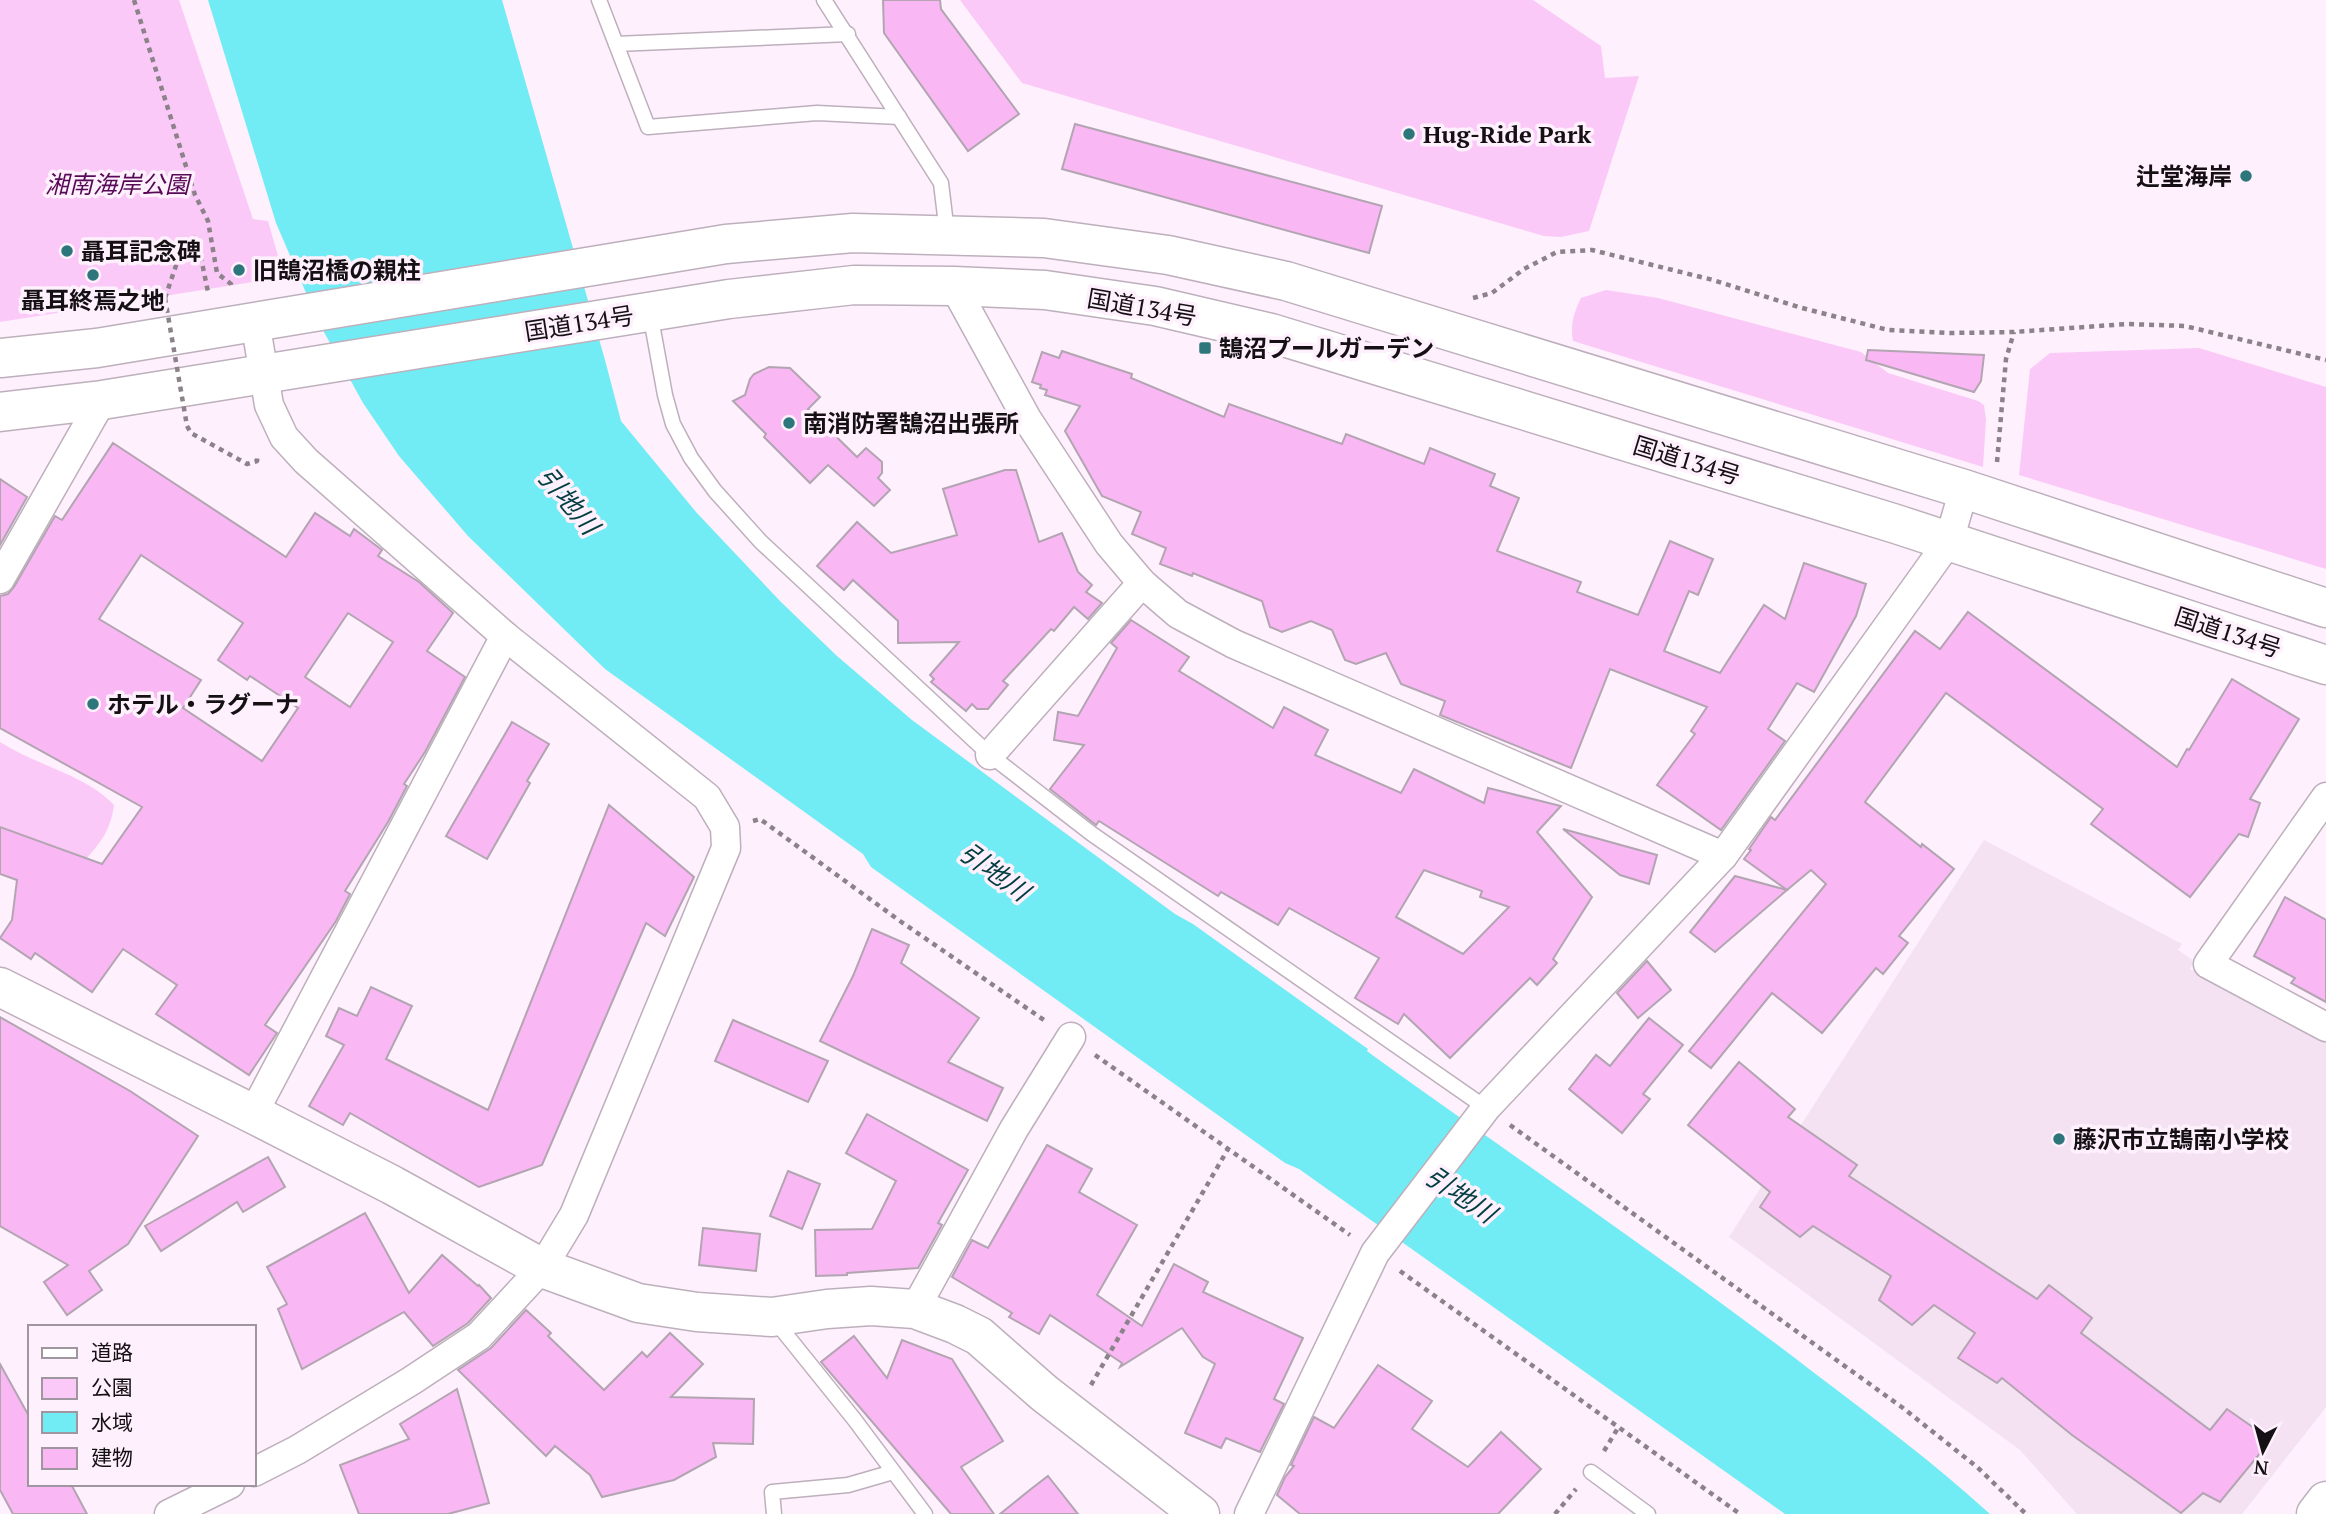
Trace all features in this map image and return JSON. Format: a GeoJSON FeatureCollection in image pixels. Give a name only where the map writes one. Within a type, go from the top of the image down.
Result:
{"type":"FeatureCollection","features":[{"type":"Feature","properties":{"kind":"main road"},"geometry":{"type":"LineString","coordinates":[[0,358],[97,348],[244,309],[293,315],[726,244],[853,233],[1044,237],[1168,255],[1286,281],[1977,493],[2326,608]]}},
{"type":"Feature","properties":{"kind":"main road","name":"国道134号"},"geometry":{"type":"LineString","coordinates":[[0,412],[102,400],[729,299],[854,285],[1045,290],[1155,306],[1271,332],[1948,541],[2326,664]]}},
{"type":"Feature","properties":{"kind":"main road"},"geometry":{"type":"LineString","coordinates":[[0,987],[392,1185],[542,1268],[638,1303],[697,1312],[772,1317],[871,1306],[915,1309],[979,1336],[1002,1353],[1044,1393],[1200,1514]]}},
{"type":"Feature","properties":{"kind":"main road"},"geometry":{"type":"LineString","coordinates":[[2316,1514],[2326,1501]]}},
{"type":"Feature","properties":{"kind":"street"},"geometry":{"type":"LineString","coordinates":[[954,286],[1027,419],[1109,544],[1142,583],[1178,614],[1234,644],[1723,856]]}},
{"type":"Feature","properties":{"kind":"street"},"geometry":{"type":"LineString","coordinates":[[244,309],[264,374],[270,405],[284,437],[306,461],[505,636],[707,797],[725,827],[726,848],[579,1202],[542,1268],[479,1336],[411,1381],[256,1471]]}},
{"type":"Feature","properties":{"kind":"street"},"geometry":{"type":"LineString","coordinates":[[0,579],[102,400]]}},
{"type":"Feature","properties":{"kind":"street"},"geometry":{"type":"LineString","coordinates":[[1249,1514],[1381,1246],[1481,1114],[1723,856],[1948,541],[1977,493]]}},
{"type":"Feature","properties":{"kind":"street"},"geometry":{"type":"LineString","coordinates":[[990,755],[1142,583]]}},
{"type":"Feature","properties":{"kind":"street"},"geometry":{"type":"LineString","coordinates":[[253,1114],[505,636]]}},
{"type":"Feature","properties":{"kind":"street"},"geometry":{"type":"LineString","coordinates":[[2326,797],[2207,964],[2326,1027]]}},
{"type":"Feature","properties":{"kind":"street"},"geometry":{"type":"LineString","coordinates":[[915,1309],[1014,1129],[1071,1038]]}},
{"type":"Feature","properties":{"kind":"street"},"geometry":{"type":"LineString","coordinates":[[169,1514],[226,1486]]}},
{"type":"Feature","properties":{"kind":"lane"},"geometry":{"type":"LineString","coordinates":[[599,0],[648,127],[817,113],[899,117]]}},
{"type":"Feature","properties":{"kind":"lane"},"geometry":{"type":"LineString","coordinates":[[824,0],[941,183],[947,234]]}},
{"type":"Feature","properties":{"kind":"lane"},"geometry":{"type":"LineString","coordinates":[[616,44],[848,34]]}},
{"type":"Feature","properties":{"kind":"lane"},"geometry":{"type":"LineString","coordinates":[[650,312],[673,424],[691,458],[715,491],[761,542],[990,755],[1091,834],[1481,1114]]}},
{"type":"Feature","properties":{"kind":"lane"},"geometry":{"type":"LineString","coordinates":[[772,1317],[925,1514]]}},
{"type":"Feature","properties":{"kind":"lane"},"geometry":{"type":"LineString","coordinates":[[774,1514],[772,1492],[848,1485],[893,1472]]}},
{"type":"Feature","properties":{"kind":"lane"},"geometry":{"type":"LineString","coordinates":[[1591,1472],[1648,1514]]}},
{"type":"Feature","properties":{"kind":"path"},"geometry":{"type":"LineString","coordinates":[[134,0],[195,195],[208,221],[217,273],[231,284],[244,309]]}},
{"type":"Feature","properties":{"kind":"path"},"geometry":{"type":"LineString","coordinates":[[210,300],[198,243],[194,238],[186,240],[165,298],[187,426],[191,433],[247,464],[257,461],[258,455],[253,444]]}},
{"type":"Feature","properties":{"kind":"path"},"geometry":{"type":"LineString","coordinates":[[1464,300],[1492,293],[1524,268],[1557,252],[1592,250],[1713,280],[1802,308],[1888,330],[1951,333],[2014,332],[2127,324],[2185,326],[2326,360]]}},
{"type":"Feature","properties":{"kind":"path"},"geometry":{"type":"LineString","coordinates":[[1977,493],[1995,477],[2006,359],[2014,332]]}},
{"type":"Feature","properties":{"kind":"path"},"geometry":{"type":"LineString","coordinates":[[1481,1114],[1903,1408],[1977,1467],[2026,1514]]}},
{"type":"Feature","properties":{"kind":"path"},"geometry":{"type":"LineString","coordinates":[[1073,1415],[1228,1149]]}},
{"type":"Feature","properties":{"kind":"path"},"geometry":{"type":"LineString","coordinates":[[1381,1246],[1740,1514]]}},
{"type":"Feature","properties":{"kind":"shaded area","name":"藤沢市立鵠南小学校"},"geometry":{"type":"Polygon","coordinates":[[[1984,840],[2182,944],[2178,950],[2194,961],[2190,969],[2326,1042],[2326,1407],[2242,1514],[2077,1514],[2020,1450],[1729,1237],[1984,840]]]}},
{"type":"Feature","properties":{"kind":"green space","name":"湘南海岸公園"},"geometry":{"type":"Polygon","coordinates":[[[0,0],[179,0],[253,219],[268,221],[284,277],[0,322],[0,0]]]}},
{"type":"Feature","properties":{"kind":"green space","name":"Hug-Ride Park"},"geometry":{"type":"Polygon","coordinates":[[[960,0],[1533,0],[1601,46],[1605,78],[1639,76],[1589,231],[1561,237],[1544,236],[1022,83],[960,0]]]}},
{"type":"Feature","properties":{"kind":"green space"},"geometry":{"type":"Polygon","coordinates":[[[1606,290],[1658,298],[1861,352],[1888,373],[1978,401],[1984,405],[1986,420],[1983,467],[1573,341],[1573,319],[1581,298],[1606,290]]]}},
{"type":"Feature","properties":{"kind":"green space"},"geometry":{"type":"Polygon","coordinates":[[[2199,348],[2326,387],[2326,569],[2019,475],[2030,369],[2050,353],[2199,348]]]}},
{"type":"Feature","properties":{"kind":"green space"},"geometry":{"type":"Polygon","coordinates":[[[0,742],[75,778],[114,805],[104,835],[84,861],[0,831],[0,742]]]}},
{"type":"Feature","properties":{"kind":"water","name":"引地川"},"geometry":{"type":"Polygon","coordinates":[[[208,0],[502,0],[621,421],[696,512],[780,601],[837,656],[912,720],[1175,914],[1193,924],[1705,1291],[1903,1441],[1990,1514],[1785,1514],[1299,1169],[1285,1163],[871,867],[863,854],[605,669],[468,536],[399,456],[363,403],[319,323],[276,223],[208,0]]]}},
{"type":"Feature","properties":{"kind":"building"},"geometry":{"type":"Polygon","coordinates":[[[883,0],[940,0],[941,9],[1019,114],[968,151],[884,33],[883,0]]]}},
{"type":"Feature","properties":{"kind":"building"},"geometry":{"type":"Polygon","coordinates":[[[1075,124],[1382,206],[1369,253],[1062,169],[1075,124]]]}},
{"type":"Feature","properties":{"kind":"building"},"geometry":{"type":"Polygon","coordinates":[[[1868,350],[1984,355],[1981,381],[1974,392],[1866,360],[1868,350]]]}},
{"type":"Feature","properties":{"kind":"building"},"geometry":{"type":"Polygon","coordinates":[[[1062,351],[1132,374],[1131,378],[1224,417],[1229,404],[1342,444],[1346,434],[1424,464],[1430,448],[1495,474],[1490,486],[1519,498],[1497,551],[1581,582],[1577,592],[1638,615],[1670,541],[1713,559],[1698,595],[1689,591],[1664,651],[1720,673],[1764,605],[1785,619],[1804,563],[1866,584],[1856,616],[1814,692],[1797,683],[1768,729],[1785,741],[1721,830],[1657,785],[1695,734],[1691,731],[1707,707],[1610,669],[1571,768],[1440,715],[1445,701],[1401,684],[1386,653],[1356,664],[1345,660],[1332,630],[1311,621],[1282,632],[1270,627],[1262,601],[1193,573],[1192,576],[1160,564],[1166,548],[1132,534],[1141,512],[1102,496],[1065,431],[1080,406],[1045,395],[1047,390],[1032,382],[1042,352],[1059,358],[1062,351]]]}},
{"type":"Feature","properties":{"kind":"building","name":"南消防署鵠沼出張所"},"geometry":{"type":"Polygon","coordinates":[[[769,367],[790,368],[820,397],[808,409],[857,457],[866,448],[882,462],[882,473],[878,478],[890,490],[874,506],[828,465],[810,483],[733,401],[745,395],[754,374],[769,367]]]}},
{"type":"Feature","properties":{"kind":"building"},"geometry":{"type":"Polygon","coordinates":[[[113,443],[286,557],[315,513],[350,536],[354,529],[382,550],[378,556],[419,582],[453,613],[427,651],[465,677],[425,752],[404,784],[407,786],[388,822],[345,891],[350,894],[336,921],[265,1025],[277,1033],[249,1075],[156,1014],[177,985],[123,949],[92,992],[35,953],[31,959],[0,938],[12,920],[17,880],[0,874],[0,827],[102,864],[142,807],[0,728],[0,596],[8,594],[14,587],[55,516],[62,520],[113,443]],[[141,555],[99,619],[201,680],[183,708],[262,761],[298,708],[250,676],[247,680],[218,660],[243,623],[141,555]],[[348,613],[305,677],[350,707],[393,642],[348,613]]]}},
{"type":"Feature","properties":{"kind":"building"},"geometry":{"type":"Polygon","coordinates":[[[1005,470],[1016,470],[1039,542],[1062,533],[1078,572],[1092,585],[1086,592],[1102,603],[1088,619],[1074,607],[1054,631],[1051,629],[1003,681],[1008,685],[988,709],[977,709],[972,704],[966,711],[931,682],[934,679],[930,675],[959,642],[898,643],[898,621],[853,580],[844,590],[817,566],[857,522],[891,553],[957,535],[943,489],[1005,470]]]}},
{"type":"Feature","properties":{"kind":"building"},"geometry":{"type":"Polygon","coordinates":[[[0,479],[27,497],[0,545],[0,479]]]}},
{"type":"Feature","properties":{"kind":"building"},"geometry":{"type":"Polygon","coordinates":[[[1968,612],[2177,767],[2232,679],[2299,719],[2250,799],[2260,803],[2248,837],[2239,834],[2190,897],[2091,824],[2103,809],[1946,693],[1865,802],[1921,847],[1922,844],[1954,869],[1899,936],[1908,943],[1883,974],[1876,968],[1822,1033],[1772,993],[1711,1068],[1689,1051],[1826,884],[1811,870],[1787,890],[1744,859],[1751,850],[1749,849],[1771,817],[1775,820],[1915,631],[1940,649],[1968,612]]]}},
{"type":"Feature","properties":{"kind":"building"},"geometry":{"type":"Polygon","coordinates":[[[1131,620],[1189,657],[1179,671],[1273,728],[1284,707],[1328,730],[1315,755],[1401,793],[1414,769],[1484,803],[1488,788],[1561,806],[1537,832],[1592,897],[1553,959],[1557,963],[1537,985],[1530,978],[1450,1058],[1404,1014],[1398,1024],[1355,998],[1379,958],[1289,908],[1278,925],[1221,892],[1218,896],[1099,821],[1096,825],[1050,789],[1084,745],[1054,740],[1058,712],[1078,716],[1117,648],[1111,643],[1131,620]],[[1424,870],[1396,917],[1463,954],[1509,907],[1480,897],[1482,891],[1424,870]]]}},
{"type":"Feature","properties":{"kind":"building"},"geometry":{"type":"Polygon","coordinates":[[[512,722],[549,744],[487,859],[446,836],[512,722]]]}},
{"type":"Feature","properties":{"kind":"building"},"geometry":{"type":"Polygon","coordinates":[[[609,805],[694,877],[665,936],[646,923],[542,1165],[479,1187],[350,1113],[343,1125],[309,1106],[344,1045],[326,1036],[339,1008],[357,1016],[371,987],[412,1006],[386,1059],[488,1110],[609,805]]]}},
{"type":"Feature","properties":{"kind":"building"},"geometry":{"type":"Polygon","coordinates":[[[1563,829],[1657,855],[1649,884],[1620,875],[1563,829]]]}},
{"type":"Feature","properties":{"kind":"building"},"geometry":{"type":"Polygon","coordinates":[[[1735,876],[1787,890],[1715,952],[1690,932],[1735,876]]]}},
{"type":"Feature","properties":{"kind":"building"},"geometry":{"type":"Polygon","coordinates":[[[2285,897],[2326,920],[2326,1002],[2291,983],[2295,978],[2254,956],[2285,897]]]}},
{"type":"Feature","properties":{"kind":"building"},"geometry":{"type":"Polygon","coordinates":[[[872,929],[909,945],[901,963],[979,1018],[948,1062],[1003,1088],[987,1121],[820,1041],[853,976],[872,929]]]}},
{"type":"Feature","properties":{"kind":"building"},"geometry":{"type":"Polygon","coordinates":[[[1647,961],[1671,990],[1638,1018],[1617,993],[1647,961]]]}},
{"type":"Feature","properties":{"kind":"building"},"geometry":{"type":"Polygon","coordinates":[[[0,1017],[130,1091],[198,1136],[128,1244],[89,1271],[102,1290],[67,1315],[44,1282],[68,1265],[0,1226],[0,1017]]]}},
{"type":"Feature","properties":{"kind":"building"},"geometry":{"type":"Polygon","coordinates":[[[1649,1018],[1683,1045],[1643,1094],[1650,1099],[1622,1133],[1569,1089],[1596,1055],[1610,1066],[1649,1018]]]}},
{"type":"Feature","properties":{"kind":"building"},"geometry":{"type":"Polygon","coordinates":[[[733,1020],[828,1061],[808,1102],[715,1061],[733,1020]]]}},
{"type":"Feature","properties":{"kind":"building"},"geometry":{"type":"Polygon","coordinates":[[[1739,1062],[1795,1109],[1788,1117],[1857,1165],[1849,1176],[2037,1299],[2049,1285],[2092,1318],[2081,1333],[2210,1430],[2227,1409],[2271,1440],[2220,1502],[2203,1493],[2181,1513],[2072,1435],[2002,1378],[1997,1383],[1958,1358],[1975,1333],[1934,1305],[1912,1325],[1879,1300],[1891,1276],[1813,1226],[1800,1237],[1760,1207],[1770,1192],[1688,1125],[1739,1062]]]}},
{"type":"Feature","properties":{"kind":"building"},"geometry":{"type":"Polygon","coordinates":[[[867,1114],[968,1170],[938,1223],[942,1225],[918,1268],[816,1276],[815,1230],[872,1229],[896,1181],[846,1153],[867,1114]]]}},
{"type":"Feature","properties":{"kind":"building"},"geometry":{"type":"Polygon","coordinates":[[[1047,1145],[1092,1169],[1079,1192],[1137,1225],[1097,1295],[1142,1326],[1174,1264],[1208,1282],[1203,1292],[1303,1338],[1274,1399],[1284,1404],[1260,1452],[1226,1438],[1221,1448],[1185,1433],[1215,1364],[1203,1357],[1182,1328],[1120,1367],[1122,1363],[1050,1315],[1039,1334],[1009,1317],[1012,1313],[952,1277],[972,1240],[988,1248],[1047,1145]]]}},
{"type":"Feature","properties":{"kind":"building"},"geometry":{"type":"Polygon","coordinates":[[[268,1157],[285,1187],[243,1212],[237,1202],[161,1251],[145,1226],[268,1157]]]}},
{"type":"Feature","properties":{"kind":"building"},"geometry":{"type":"Polygon","coordinates":[[[788,1171],[820,1184],[802,1229],[770,1216],[788,1171]]]}},
{"type":"Feature","properties":{"kind":"building"},"geometry":{"type":"Polygon","coordinates":[[[365,1213],[409,1293],[442,1255],[491,1298],[468,1323],[433,1346],[404,1312],[302,1369],[278,1309],[287,1304],[267,1267],[365,1213]]]}},
{"type":"Feature","properties":{"kind":"building"},"geometry":{"type":"Polygon","coordinates":[[[703,1228],[760,1234],[756,1271],[699,1265],[703,1228]]]}},
{"type":"Feature","properties":{"kind":"building"},"geometry":{"type":"Polygon","coordinates":[[[526,1310],[551,1333],[548,1336],[604,1390],[642,1352],[647,1357],[670,1333],[703,1364],[671,1397],[754,1399],[753,1444],[713,1443],[716,1457],[674,1480],[602,1497],[590,1475],[555,1446],[546,1456],[458,1370],[491,1348],[526,1310]]]}},
{"type":"Feature","properties":{"kind":"building"},"geometry":{"type":"Polygon","coordinates":[[[854,1336],[887,1378],[902,1340],[952,1359],[1003,1441],[961,1467],[994,1514],[951,1514],[821,1362],[854,1336]]]}},
{"type":"Feature","properties":{"kind":"building"},"geometry":{"type":"Polygon","coordinates":[[[0,1364],[28,1414],[28,1486],[72,1486],[87,1514],[13,1514],[0,1490],[0,1364]]]}},
{"type":"Feature","properties":{"kind":"building"},"geometry":{"type":"Polygon","coordinates":[[[1378,1365],[1432,1401],[1412,1429],[1468,1467],[1501,1432],[1541,1469],[1498,1514],[1300,1514],[1277,1495],[1285,1477],[1294,1466],[1291,1465],[1314,1417],[1334,1428],[1378,1365]]]}},
{"type":"Feature","properties":{"kind":"building"},"geometry":{"type":"Polygon","coordinates":[[[457,1389],[489,1503],[448,1514],[359,1514],[340,1465],[409,1439],[400,1424],[457,1389]]]}},
{"type":"Feature","properties":{"kind":"building"},"geometry":{"type":"Polygon","coordinates":[[[1048,1476],[1078,1514],[1000,1514],[1031,1489],[1048,1476]]]}},
{"type":"Feature","properties":{"kind":"place","name":"Hug-Ride Park"},"geometry":{"type":"Point","coordinates":[1409,134]}},
{"type":"Feature","properties":{"kind":"place","name":"辻堂海岸"},"geometry":{"type":"Point","coordinates":[2246,176]}},
{"type":"Feature","properties":{"kind":"place","name":"聶耳記念碑"},"geometry":{"type":"Point","coordinates":[67,251]}},
{"type":"Feature","properties":{"kind":"place","name":"旧鵠沼橋の親柱"},"geometry":{"type":"Point","coordinates":[239,270]}},
{"type":"Feature","properties":{"kind":"place","name":"聶耳終焉之地"},"geometry":{"type":"Point","coordinates":[93,275]}},
{"type":"Feature","properties":{"kind":"place","name":"鵠沼プールガーデン"},"geometry":{"type":"Point","coordinates":[1205,348]}},
{"type":"Feature","properties":{"kind":"place","name":"南消防署鵠沼出張所"},"geometry":{"type":"Point","coordinates":[789,423]}},
{"type":"Feature","properties":{"kind":"place","name":"ホテル・ラグーナ"},"geometry":{"type":"Point","coordinates":[93,704]}},
{"type":"Feature","properties":{"kind":"place","name":"藤沢市立鵠南小学校"},"geometry":{"type":"Point","coordinates":[2059,1139]}}]}
